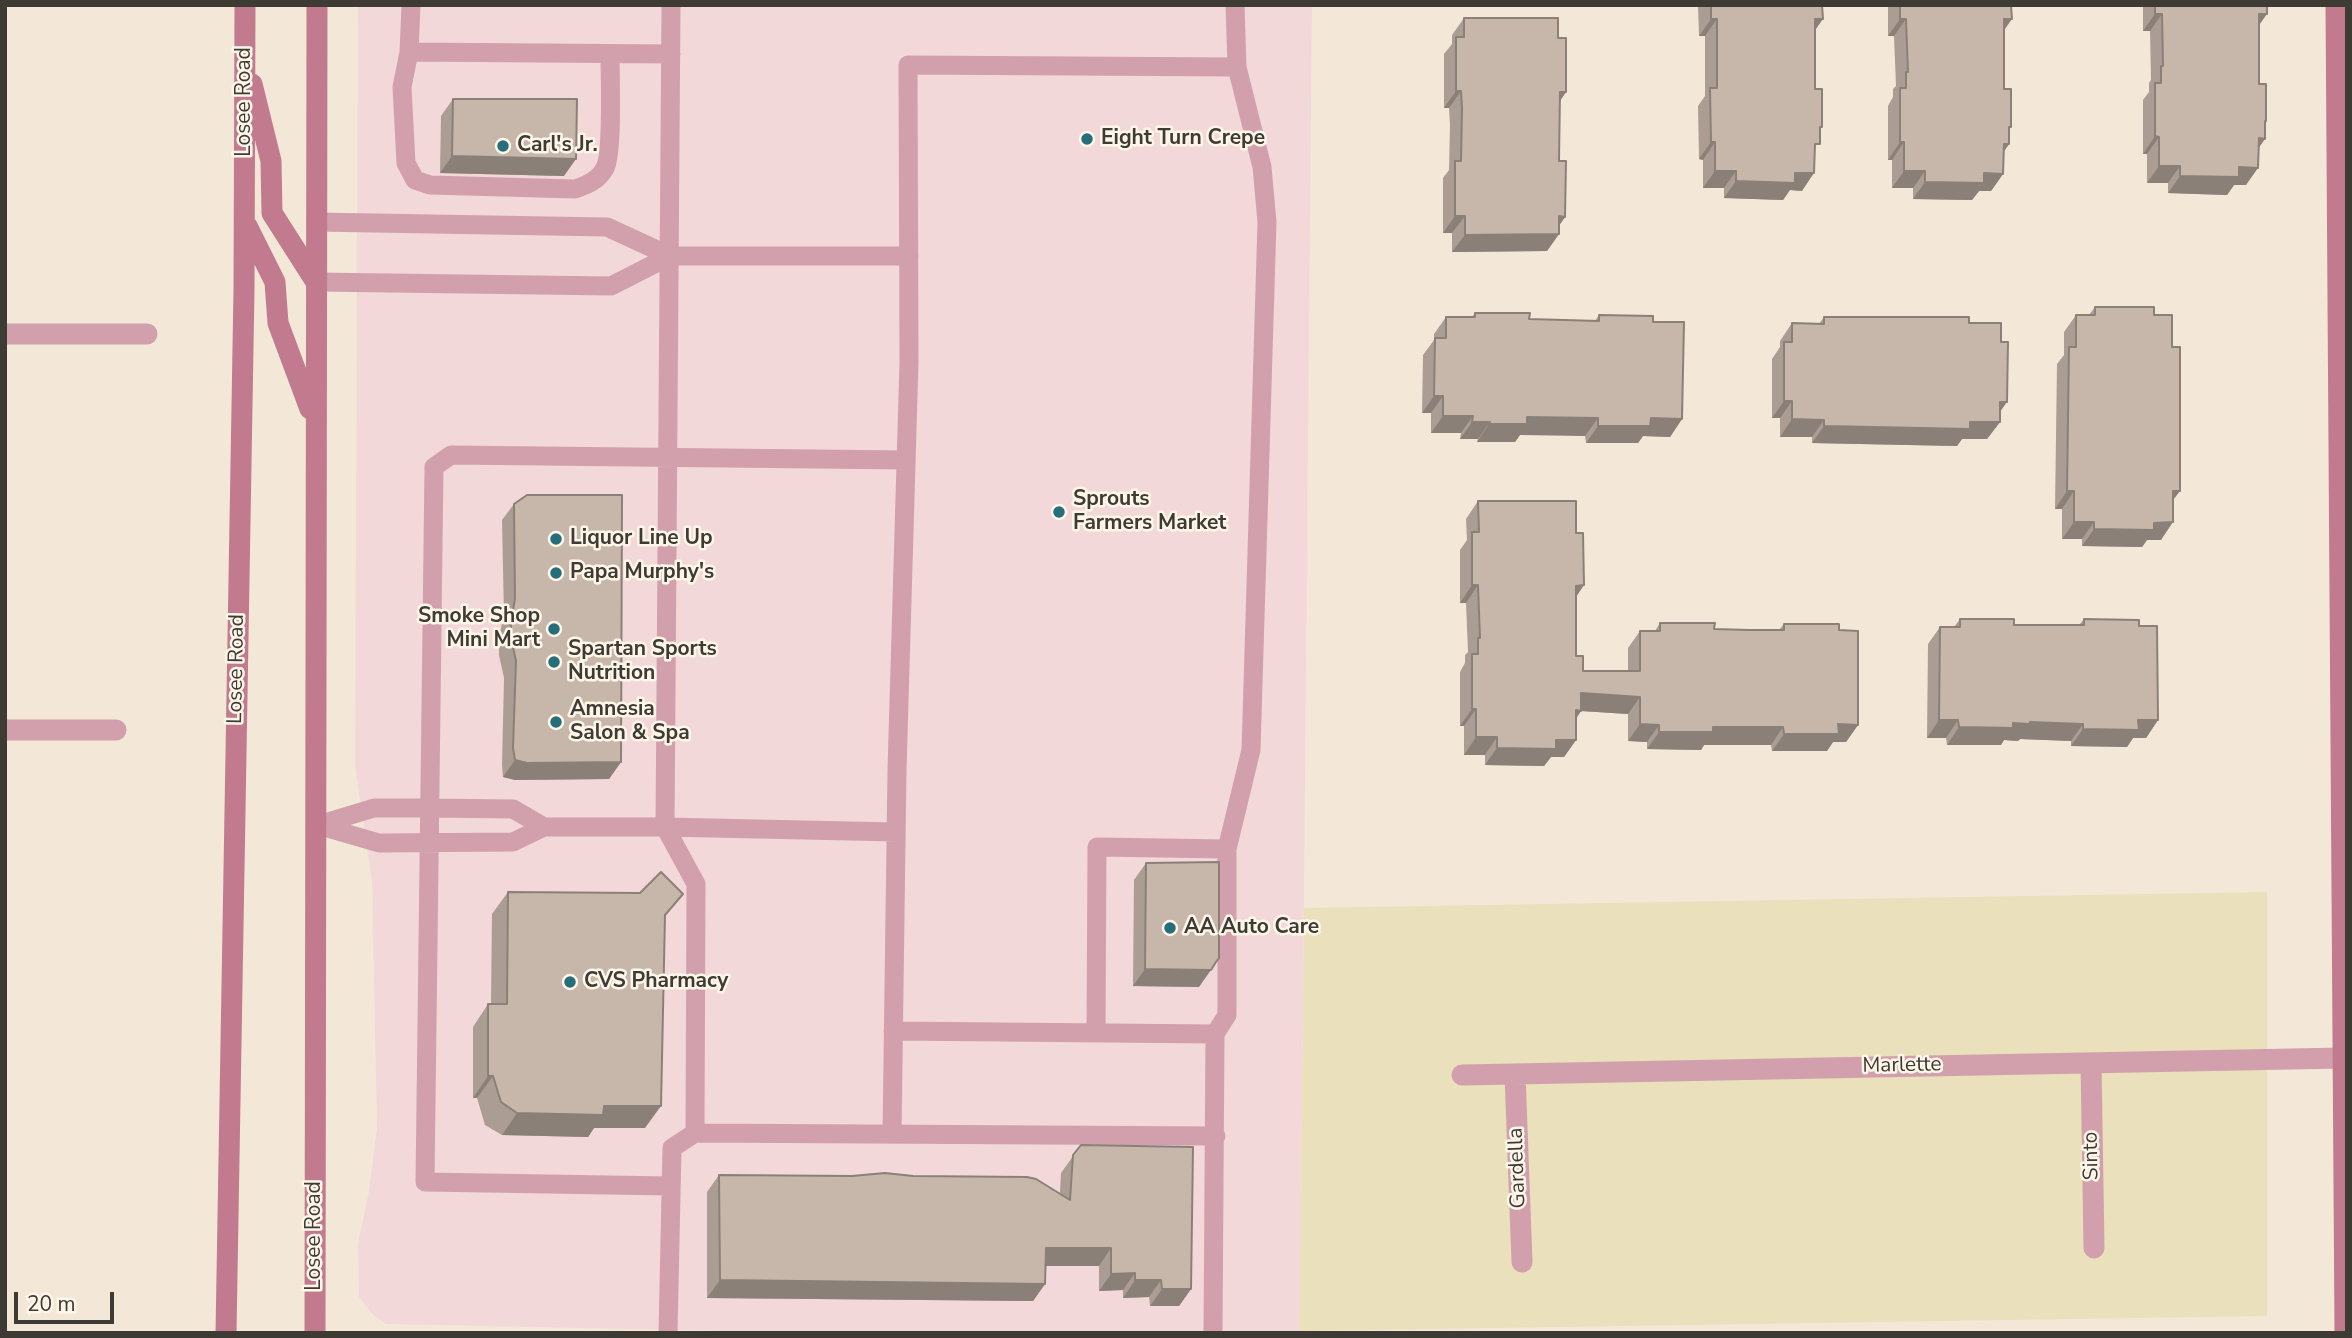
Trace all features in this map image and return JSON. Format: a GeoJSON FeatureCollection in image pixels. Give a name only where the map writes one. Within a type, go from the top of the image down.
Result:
{"type":"FeatureCollection","features":[{"type":"Feature","properties":{"kind":"main road","name":"Losee Road"},"geometry":{"type":"LineString","coordinates":[[226,1333],[245,222],[245,5]]}},
{"type":"Feature","properties":{"kind":"main road","name":"Losee Road"},"geometry":{"type":"LineString","coordinates":[[315,1333],[317,825],[314,421],[317,5]]}},
{"type":"Feature","properties":{"kind":"main road"},"geometry":{"type":"LineString","coordinates":[[2336,5],[2345,1333]]}},
{"type":"Feature","properties":{"kind":"main road"},"geometry":{"type":"LineString","coordinates":[[245,51],[271,161],[272,213],[316,282]]}},
{"type":"Feature","properties":{"kind":"main road"},"geometry":{"type":"LineString","coordinates":[[245,222],[275,282],[278,323],[314,421]]}},
{"type":"Feature","properties":{"kind":"street"},"geometry":{"type":"LineString","coordinates":[[5,334],[146,334]]}},
{"type":"Feature","properties":{"kind":"street"},"geometry":{"type":"LineString","coordinates":[[5,730],[116,730]]}},
{"type":"Feature","properties":{"kind":"street","name":"Marlette"},"geometry":{"type":"LineString","coordinates":[[1462,1075],[2343,1058]]}},
{"type":"Feature","properties":{"kind":"street","name":"Sinto"},"geometry":{"type":"LineString","coordinates":[[2091,1063],[2094,1248]]}},
{"type":"Feature","properties":{"kind":"street","name":"Gardella"},"geometry":{"type":"LineString","coordinates":[[1515,1074],[1522,1262]]}},
{"type":"Feature","properties":{"kind":"lane"},"geometry":{"type":"LineString","coordinates":[[411,5],[409,52],[402,87],[406,163],[415,180],[430,185],[575,189],[592,183],[606,168],[610,54]]}},
{"type":"Feature","properties":{"kind":"lane"},"geometry":{"type":"LineString","coordinates":[[671,5],[664,827],[696,884],[695,1133]]}},
{"type":"Feature","properties":{"kind":"lane"},"geometry":{"type":"LineString","coordinates":[[1213,1333],[1215,1034],[1227,1015],[1227,849],[1251,750],[1267,222],[1262,167],[1237,67],[1234,5]]}},
{"type":"Feature","properties":{"kind":"lane"},"geometry":{"type":"LineString","coordinates":[[409,52],[671,54]]}},
{"type":"Feature","properties":{"kind":"lane"},"geometry":{"type":"LineString","coordinates":[[891,1134],[906,460],[908,65],[1237,67]]}},
{"type":"Feature","properties":{"kind":"lane"},"geometry":{"type":"LineString","coordinates":[[316,222],[607,227],[670,256],[909,256]]}},
{"type":"Feature","properties":{"kind":"lane"},"geometry":{"type":"LineString","coordinates":[[316,282],[611,286],[670,256]]}},
{"type":"Feature","properties":{"kind":"lane"},"geometry":{"type":"LineString","coordinates":[[670,1186],[425,1182],[434,467],[450,455],[906,460]]}},
{"type":"Feature","properties":{"kind":"lane"},"geometry":{"type":"LineString","coordinates":[[317,825],[373,808],[431,808],[513,809],[544,827]]}},
{"type":"Feature","properties":{"kind":"lane"},"geometry":{"type":"LineString","coordinates":[[317,825],[379,843],[513,842],[544,827],[896,831]]}},
{"type":"Feature","properties":{"kind":"lane"},"geometry":{"type":"LineString","coordinates":[[1096,1033],[1097,847],[1227,849]]}},
{"type":"Feature","properties":{"kind":"lane"},"geometry":{"type":"LineString","coordinates":[[893,1031],[1215,1034]]}},
{"type":"Feature","properties":{"kind":"lane"},"geometry":{"type":"LineString","coordinates":[[668,1333],[672,1148],[695,1133],[1216,1136]]}},
{"type":"Feature","properties":{"kind":"shaded area"},"geometry":{"type":"Polygon","coordinates":[[[358,5],[1312,5],[1300,1331],[821,1333],[386,1324],[373,1315],[359,1297],[358,1244],[369,1191],[377,1127],[372,882],[355,765],[358,5]]]}},
{"type":"Feature","properties":{"kind":"sand"},"geometry":{"type":"Polygon","coordinates":[[[2267,892],[2267,1316],[1300,1331],[1304,908],[2267,892]]]}},
{"type":"Feature","properties":{"kind":"building"},"geometry":{"type":"Polygon","coordinates":[[[1711,5],[1822,5],[1823,19],[1815,19],[1815,89],[1822,89],[1822,127],[1820,144],[1815,144],[1814,173],[1795,173],[1795,183],[1736,181],[1736,171],[1715,171],[1715,142],[1711,142],[1710,88],[1717,88],[1717,19],[1711,19],[1711,5]]]}},
{"type":"Feature","properties":{"kind":"building"},"geometry":{"type":"Polygon","coordinates":[[[1900,5],[2011,5],[2012,19],[2004,19],[2004,89],[2011,89],[2011,127],[2009,144],[2004,144],[2003,174],[1984,173],[1984,183],[1925,182],[1925,171],[1904,171],[1904,142],[1900,142],[1900,88],[1906,88],[1908,72],[1906,19],[1900,19],[1900,5]]]}},
{"type":"Feature","properties":{"kind":"building"},"geometry":{"type":"Polygon","coordinates":[[[2155,5],[2267,5],[2267,14],[2259,14],[2259,84],[2266,84],[2266,121],[2265,139],[2259,138],[2258,168],[2239,167],[2239,177],[2180,176],[2180,166],[2159,166],[2159,137],[2155,136],[2155,83],[2161,83],[2163,66],[2162,14],[2155,14],[2155,5]]]}},
{"type":"Feature","properties":{"kind":"building"},"geometry":{"type":"Polygon","coordinates":[[[1464,18],[1558,18],[1558,38],[1566,38],[1566,92],[1560,92],[1559,161],[1566,161],[1565,217],[1559,216],[1559,234],[1465,235],[1465,216],[1455,216],[1455,161],[1461,161],[1462,108],[1461,91],[1456,91],[1456,37],[1464,37],[1464,18]]]}},
{"type":"Feature","properties":{"kind":"building"},"geometry":{"type":"Polygon","coordinates":[[[453,99],[577,99],[576,159],[452,156],[453,99]]]}},
{"type":"Feature","properties":{"kind":"building"},"geometry":{"type":"Polygon","coordinates":[[[2095,307],[2154,307],[2154,315],[2172,315],[2172,347],[2180,347],[2180,491],[2173,491],[2173,522],[2154,523],[2154,530],[2094,529],[2094,522],[2074,522],[2074,491],[2067,491],[2069,347],[2076,347],[2076,315],[2095,315],[2095,307]]]}},
{"type":"Feature","properties":{"kind":"building"},"geometry":{"type":"Polygon","coordinates":[[[1475,313],[1530,313],[1529,319],[1599,321],[1599,315],[1653,316],[1653,322],[1684,322],[1682,419],[1651,418],[1650,426],[1598,426],[1598,418],[1527,417],[1527,424],[1489,424],[1490,422],[1472,422],[1473,416],[1443,416],[1443,396],[1434,396],[1435,338],[1446,338],[1446,317],[1475,317],[1475,313]]]}},
{"type":"Feature","properties":{"kind":"building"},"geometry":{"type":"Polygon","coordinates":[[[1824,317],[1969,317],[1969,323],[2001,323],[2001,342],[2008,342],[2007,402],[2000,402],[2000,422],[1970,422],[1970,429],[1824,426],[1824,420],[1792,419],[1792,401],[1784,401],[1784,342],[1792,342],[1792,323],[1824,324],[1824,317]]]}},
{"type":"Feature","properties":{"kind":"building"},"geometry":{"type":"Polygon","coordinates":[[[527,495],[622,495],[621,762],[527,763],[515,760],[513,748],[516,661],[511,638],[515,599],[514,504],[527,495]]]}},
{"type":"Feature","properties":{"kind":"building"},"geometry":{"type":"Polygon","coordinates":[[[1478,501],[1576,501],[1576,533],[1583,533],[1584,585],[1576,586],[1576,656],[1583,656],[1583,671],[1640,671],[1640,631],[1660,631],[1660,623],[1715,623],[1714,629],[1750,630],[1784,630],[1784,624],[1839,624],[1839,630],[1858,631],[1858,725],[1838,724],[1839,734],[1784,734],[1783,727],[1713,727],[1713,732],[1659,732],[1659,725],[1640,724],[1640,697],[1581,693],[1581,711],[1576,710],[1576,740],[1556,740],[1556,749],[1497,748],[1497,737],[1476,737],[1476,709],[1472,709],[1472,654],[1478,654],[1480,638],[1478,585],[1472,585],[1472,532],[1479,532],[1478,501]]]}},
{"type":"Feature","properties":{"kind":"building"},"geometry":{"type":"Polygon","coordinates":[[[1960,619],[2014,619],[2014,625],[2084,625],[2084,619],[2139,620],[2139,626],[2157,626],[2158,720],[2138,720],[2139,730],[2083,729],[2083,724],[2030,722],[2013,723],[2013,728],[1959,727],[1958,720],[1939,720],[1940,627],[1960,627],[1960,619]]]}},
{"type":"Feature","properties":{"kind":"building","name":"AA Auto Care"},"geometry":{"type":"Polygon","coordinates":[[[1219,862],[1219,958],[1211,970],[1145,969],[1146,863],[1219,862]]]}},
{"type":"Feature","properties":{"kind":"building","name":"CVS Pharmacy"},"geometry":{"type":"Polygon","coordinates":[[[661,872],[683,894],[665,915],[661,1106],[604,1106],[603,1115],[517,1113],[501,1102],[493,1076],[488,1076],[488,1004],[507,1004],[508,892],[640,893],[661,872]]]}},
{"type":"Feature","properties":{"kind":"building"},"geometry":{"type":"Polygon","coordinates":[[[1081,1145],[1193,1147],[1191,1289],[1162,1289],[1161,1280],[1135,1280],[1135,1273],[1111,1274],[1111,1248],[1046,1248],[1045,1284],[720,1280],[719,1175],[852,1176],[885,1173],[913,1176],[1027,1177],[1036,1179],[1070,1200],[1073,1155],[1081,1145]]]}},
{"type":"Feature","properties":{"kind":"place","name":"Eight Turn Crepe"},"geometry":{"type":"Point","coordinates":[1087,139]}},
{"type":"Feature","properties":{"kind":"place","name":"Carl's Jr."},"geometry":{"type":"Point","coordinates":[503,146]}},
{"type":"Feature","properties":{"kind":"place","name":"Sprouts Farmers Market"},"geometry":{"type":"Point","coordinates":[1059,512]}},
{"type":"Feature","properties":{"kind":"place","name":"Liquor Line Up"},"geometry":{"type":"Point","coordinates":[556,539]}},
{"type":"Feature","properties":{"kind":"place","name":"Papa Murphy's"},"geometry":{"type":"Point","coordinates":[556,573]}},
{"type":"Feature","properties":{"kind":"place","name":"Smoke Shop Mini Mart"},"geometry":{"type":"Point","coordinates":[554,629]}},
{"type":"Feature","properties":{"kind":"place","name":"Spartan Sports Nutrition"},"geometry":{"type":"Point","coordinates":[554,662]}},
{"type":"Feature","properties":{"kind":"place","name":"Amnesia Salon & Spa"},"geometry":{"type":"Point","coordinates":[556,722]}},
{"type":"Feature","properties":{"kind":"place","name":"AA Auto Care"},"geometry":{"type":"Point","coordinates":[1170,928]}},
{"type":"Feature","properties":{"kind":"place","name":"CVS Pharmacy"},"geometry":{"type":"Point","coordinates":[570,982]}}]}
